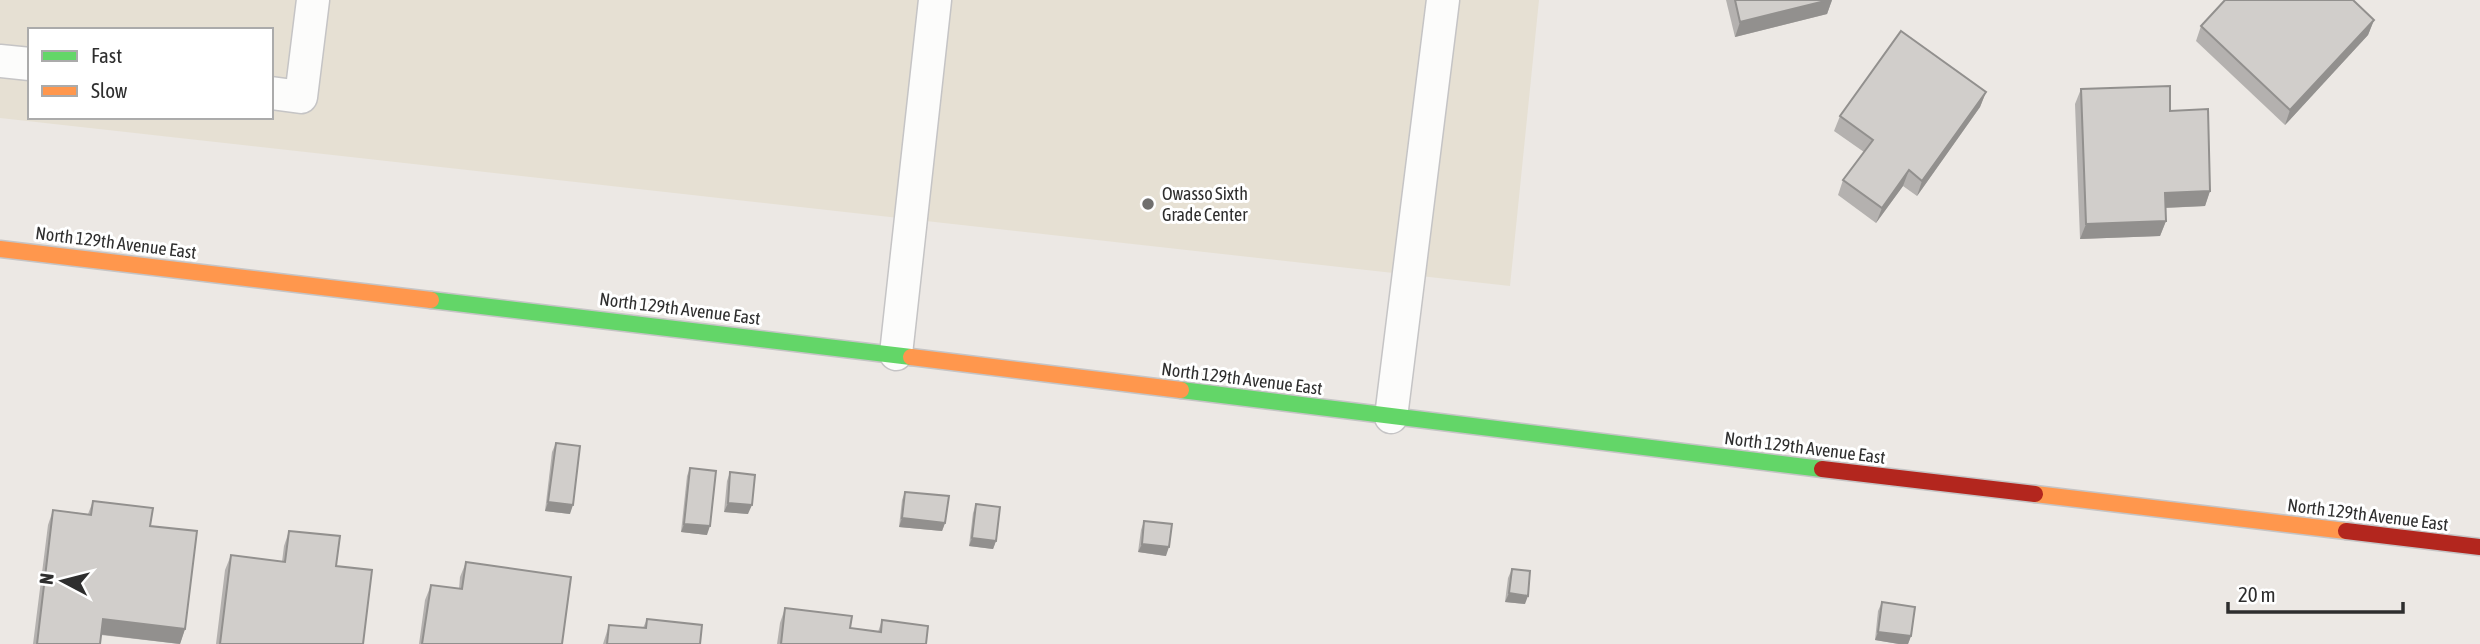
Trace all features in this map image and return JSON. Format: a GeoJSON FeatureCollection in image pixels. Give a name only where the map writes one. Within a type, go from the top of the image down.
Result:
{"type":"FeatureCollection","features":[{"type":"Feature","properties":{"kind":"main road","name":"North 129th Avenue East"},"geometry":{"type":"LineString","coordinates":[[0,249],[2480,547]]}},
{"type":"Feature","properties":{"kind":"lane"},"geometry":{"type":"LineString","coordinates":[[273,93],[301,97],[313,0]]}},
{"type":"Feature","properties":{"kind":"lane"},"geometry":{"type":"LineString","coordinates":[[896,355],[935,0]]}},
{"type":"Feature","properties":{"kind":"lane"},"geometry":{"type":"LineString","coordinates":[[1391,417],[1443,0]]}},
{"type":"Feature","properties":{"kind":"lane"},"geometry":{"type":"LineString","coordinates":[[0,61],[28,64]]}},
{"type":"Feature","properties":{"kind":"shaded area","name":"Owasso Sixth Grade Center"},"geometry":{"type":"Polygon","coordinates":[[[0,0],[1539,0],[1510,286],[0,118],[0,0]]]}},
{"type":"Feature","properties":{"kind":"building"},"geometry":{"type":"Polygon","coordinates":[[[1735,0],[1829,0],[1740,22],[1735,0]]]}},
{"type":"Feature","properties":{"kind":"building"},"geometry":{"type":"Polygon","coordinates":[[[2225,0],[2353,0],[2374,20],[2290,110],[2201,26],[2225,0]]]}},
{"type":"Feature","properties":{"kind":"building"},"geometry":{"type":"Polygon","coordinates":[[[1901,31],[1986,92],[1922,181],[1909,170],[1882,208],[1843,180],[1873,140],[1840,116],[1901,31]]]}},
{"type":"Feature","properties":{"kind":"building"},"geometry":{"type":"Polygon","coordinates":[[[2170,86],[2170,111],[2208,109],[2210,191],[2165,193],[2166,221],[2086,224],[2081,89],[2170,86]]]}},
{"type":"Feature","properties":{"kind":"building"},"geometry":{"type":"Polygon","coordinates":[[[556,443],[580,446],[573,505],[548,502],[556,443]]]}},
{"type":"Feature","properties":{"kind":"building"},"geometry":{"type":"Polygon","coordinates":[[[690,468],[716,471],[710,526],[684,524],[690,468]]]}},
{"type":"Feature","properties":{"kind":"building"},"geometry":{"type":"Polygon","coordinates":[[[730,472],[755,475],[752,505],[728,503],[730,472]]]}},
{"type":"Feature","properties":{"kind":"building"},"geometry":{"type":"Polygon","coordinates":[[[905,492],[949,496],[945,523],[902,518],[905,492]]]}},
{"type":"Feature","properties":{"kind":"building"},"geometry":{"type":"Polygon","coordinates":[[[93,501],[153,508],[150,526],[197,531],[185,629],[103,619],[100,644],[37,644],[53,510],[91,515],[93,501]]]}},
{"type":"Feature","properties":{"kind":"building"},"geometry":{"type":"Polygon","coordinates":[[[976,504],[1000,507],[996,541],[972,538],[976,504]]]}},
{"type":"Feature","properties":{"kind":"building"},"geometry":{"type":"Polygon","coordinates":[[[1144,521],[1172,524],[1169,547],[1142,544],[1144,521]]]}},
{"type":"Feature","properties":{"kind":"building"},"geometry":{"type":"Polygon","coordinates":[[[289,531],[340,536],[336,566],[372,570],[363,644],[220,644],[231,555],[285,562],[289,531]]]}},
{"type":"Feature","properties":{"kind":"building"},"geometry":{"type":"Polygon","coordinates":[[[466,562],[571,577],[562,644],[422,644],[431,585],[462,589],[466,562]]]}},
{"type":"Feature","properties":{"kind":"building"},"geometry":{"type":"Polygon","coordinates":[[[1512,569],[1530,571],[1528,596],[1509,593],[1512,569]]]}},
{"type":"Feature","properties":{"kind":"building"},"geometry":{"type":"Polygon","coordinates":[[[1882,602],[1915,607],[1911,636],[1878,632],[1882,602]]]}},
{"type":"Feature","properties":{"kind":"building"},"geometry":{"type":"Polygon","coordinates":[[[785,608],[852,616],[850,628],[881,632],[882,620],[928,626],[926,644],[781,644],[785,608]]]}},
{"type":"Feature","properties":{"kind":"building"},"geometry":{"type":"Polygon","coordinates":[[[647,619],[702,625],[700,644],[607,644],[609,625],[646,628],[647,619]]]}},
{"type":"Feature","properties":{"kind":"traffic: fast"},"geometry":{"type":"LineString","coordinates":[[431,300],[911,357]]}},
{"type":"Feature","properties":{"kind":"traffic: fast"},"geometry":{"type":"LineString","coordinates":[[1181,390],[1822,469]]}},
{"type":"Feature","properties":{"kind":"traffic: slow"},"geometry":{"type":"LineString","coordinates":[[0,249],[431,300]]}},
{"type":"Feature","properties":{"kind":"traffic: slow"},"geometry":{"type":"LineString","coordinates":[[911,357],[1181,390]]}},
{"type":"Feature","properties":{"kind":"traffic: slow"},"geometry":{"type":"LineString","coordinates":[[2035,494],[2346,531]]}},
{"type":"Feature","properties":{"kind":"traffic: jam"},"geometry":{"type":"LineString","coordinates":[[1822,469],[2035,494]]}},
{"type":"Feature","properties":{"kind":"traffic: jam"},"geometry":{"type":"LineString","coordinates":[[2346,531],[2480,547]]}},
{"type":"Feature","properties":{"kind":"place","name":"Owasso Sixth Grade Center"},"geometry":{"type":"Point","coordinates":[1148,204]}}]}
